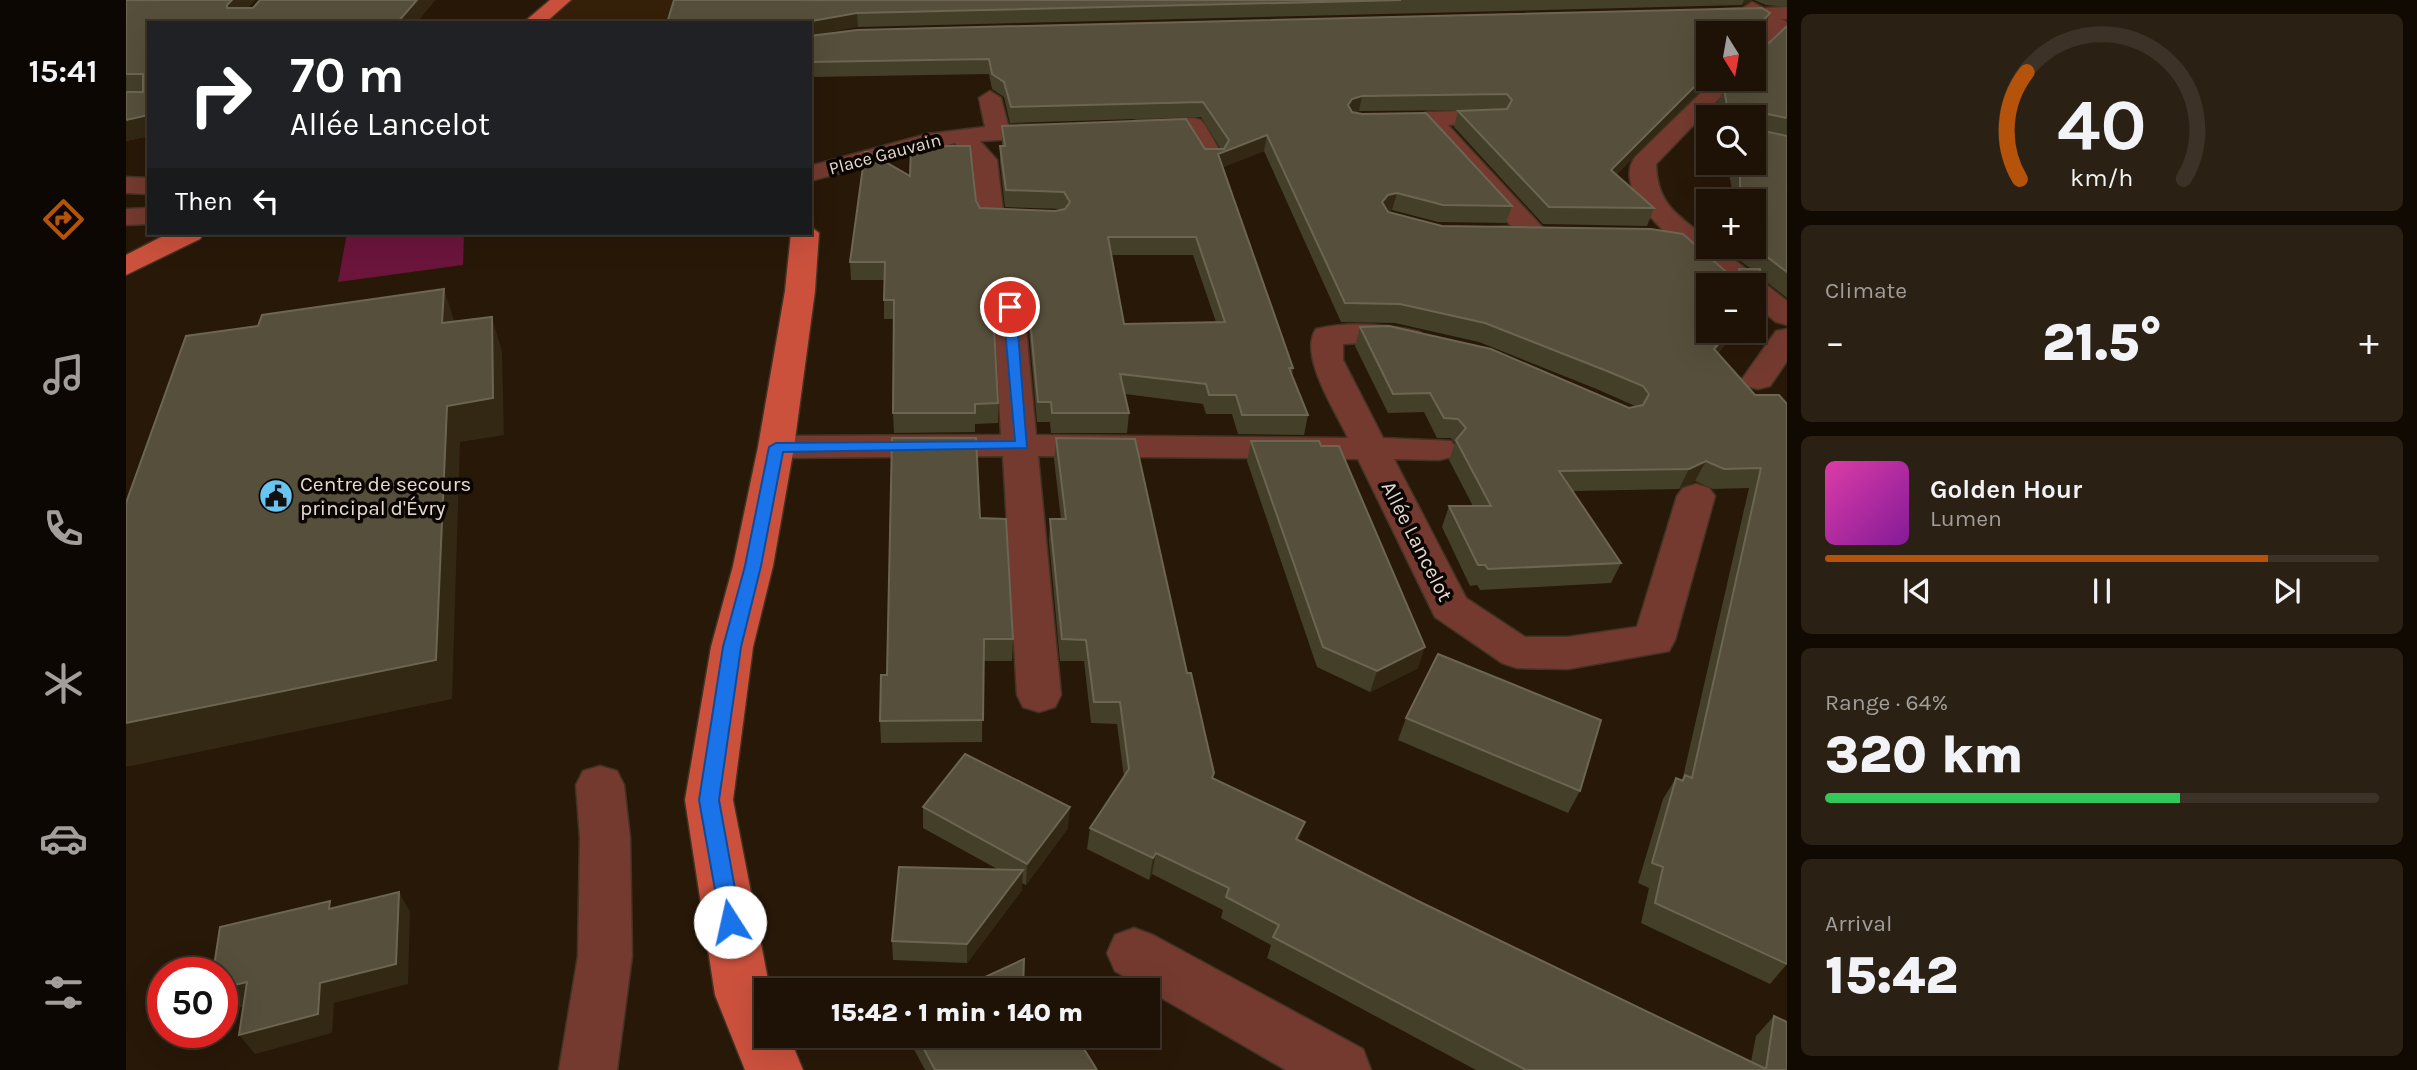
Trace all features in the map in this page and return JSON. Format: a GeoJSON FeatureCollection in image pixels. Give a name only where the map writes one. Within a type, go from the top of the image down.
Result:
{"type":"FeatureCollection","features":[{"type":"Feature","properties":{"kind":"main road"},"geometry":{"type":"LineString","coordinates":[[536,21],[562,0]]}},
{"type":"Feature","properties":{"kind":"main road"},"geometry":{"type":"LineString","coordinates":[[126,266],[186,235]]}},
{"type":"Feature","properties":{"kind":"main road"},"geometry":{"type":"LineString","coordinates":[[774,1070],[743,995],[709,800],[732,647],[753,566],[776,447],[802,277],[805,235]]}},
{"type":"Feature","properties":{"kind":"street"},"geometry":{"type":"LineString","coordinates":[[1738,0],[1780,26],[1766,40]]}},
{"type":"Feature","properties":{"kind":"street"},"geometry":{"type":"LineString","coordinates":[[1704,15],[1787,13]]}},
{"type":"Feature","properties":{"kind":"street"},"geometry":{"type":"LineString","coordinates":[[1715,91],[1644,162],[1644,183],[1655,209],[1732,273]]}},
{"type":"Feature","properties":{"kind":"street"},"geometry":{"type":"LineString","coordinates":[[990,97],[998,132]]}},
{"type":"Feature","properties":{"kind":"street"},"geometry":{"type":"LineString","coordinates":[[1468,245],[1492,234],[1546,236],[1418,120],[1494,117]]}},
{"type":"Feature","properties":{"kind":"street"},"geometry":{"type":"LineString","coordinates":[[1115,128],[1193,125],[1212,158]]}},
{"type":"Feature","properties":{"kind":"street"},"geometry":{"type":"LineString","coordinates":[[1680,126],[1696,129]]}},
{"type":"Feature","properties":{"kind":"street","name":"Place Gauvain"},"geometry":{"type":"LineString","coordinates":[[812,173],[960,135],[1076,129]]}},
{"type":"Feature","properties":{"kind":"street","name":"Place Gauvain"},"geometry":{"type":"LineString","coordinates":[[960,135],[985,160],[991,218],[1054,218]]}},
{"type":"Feature","properties":{"kind":"street"},"geometry":{"type":"LineString","coordinates":[[126,217],[147,216]]}},
{"type":"Feature","properties":{"kind":"street"},"geometry":{"type":"LineString","coordinates":[[1644,236],[1695,244]]}},
{"type":"Feature","properties":{"kind":"street"},"geometry":{"type":"LineString","coordinates":[[1766,299],[1787,316]]}},
{"type":"Feature","properties":{"kind":"street"},"geometry":{"type":"LineString","coordinates":[[1010,307],[1039,695]]}},
{"type":"Feature","properties":{"kind":"street","name":"Allée Lancelot"},"geometry":{"type":"LineString","coordinates":[[1446,347],[1384,333],[1327,336],[1326,360],[1450,607],[1517,652],[1568,653],[1654,640],[1696,496]]}},
{"type":"Feature","properties":{"kind":"street"},"geometry":{"type":"LineString","coordinates":[[1758,379],[1787,338]]}},
{"type":"Feature","properties":{"kind":"street","name":"Allée Lancelot"},"geometry":{"type":"LineString","coordinates":[[776,447],[1368,446],[1439,449]]}},
{"type":"Feature","properties":{"kind":"street"},"geometry":{"type":"LineString","coordinates":[[589,1070],[605,956],[605,838],[600,785]]}},
{"type":"Feature","properties":{"kind":"street"},"geometry":{"type":"LineString","coordinates":[[1134,953],[1342,1070]]}},
{"type":"Feature","properties":{"kind":"shaded area"},"geometry":{"type":"Polygon","coordinates":[[[571,0],[1178,0],[812,23],[546,21],[571,0]]]}},
{"type":"Feature","properties":{"kind":"shaded area"},"geometry":{"type":"Polygon","coordinates":[[[347,235],[464,235],[463,265],[338,282],[347,235]]]}},
{"type":"Feature","properties":{"kind":"building"},"geometry":{"type":"Polygon","coordinates":[[[126,0],[232,0],[227,8],[253,8],[260,0],[417,0],[399,21],[147,21],[147,115],[126,120],[126,92],[143,92],[143,74],[126,74],[126,0]]]}},
{"type":"Feature","properties":{"kind":"building"},"geometry":{"type":"Polygon","coordinates":[[[674,0],[1401,0],[857,13],[812,21],[668,21],[674,0]]]}},
{"type":"Feature","properties":{"kind":"building"},"geometry":{"type":"Polygon","coordinates":[[[1762,8],[1770,13],[1763,21],[1696,21],[1696,85],[1611,170],[1654,208],[1549,207],[1458,111],[1507,109],[1512,100],[1507,94],[1362,96],[1352,99],[1348,105],[1352,112],[1362,114],[1426,113],[1512,206],[1443,205],[1397,193],[1388,195],[1382,202],[1388,212],[1442,226],[1651,229],[1683,234],[1696,245],[1696,259],[1712,259],[1728,273],[1696,273],[1696,343],[1719,343],[1714,349],[1755,395],[1779,395],[1787,404],[1787,964],[1655,903],[1663,867],[1652,863],[1676,778],[1683,781],[1685,775],[1692,778],[1761,468],[1724,469],[1706,461],[1689,469],[1559,471],[1621,563],[1488,569],[1485,565],[1478,565],[1449,506],[1491,506],[1456,440],[1466,428],[1458,419],[1444,418],[1430,393],[1393,394],[1360,327],[1389,326],[1491,349],[1629,408],[1643,405],[1649,394],[1643,386],[1485,323],[1400,304],[1345,303],[1267,135],[1218,154],[1293,368],[1289,368],[1308,415],[1242,415],[1236,395],[1209,395],[1206,384],[1120,374],[1129,413],[1052,413],[1051,402],[1038,402],[1027,288],[1021,280],[1010,277],[998,280],[992,289],[998,403],[975,404],[975,413],[893,413],[894,300],[884,300],[885,262],[850,262],[865,152],[910,176],[911,146],[970,146],[976,201],[980,208],[1055,211],[1065,209],[1070,202],[1064,192],[1006,190],[1000,146],[1005,146],[1002,126],[1186,119],[1205,149],[1224,149],[1229,140],[1203,102],[1011,107],[1004,82],[992,74],[989,59],[812,62],[812,36],[857,30],[1762,8]],[[1108,237],[1124,324],[1225,322],[1196,237],[1108,237]]]}},
{"type":"Feature","properties":{"kind":"building"},"geometry":{"type":"Polygon","coordinates":[[[1787,26],[1787,118],[1766,114],[1766,105],[1727,105],[1724,91],[1766,91],[1766,44],[1787,26]]]}},
{"type":"Feature","properties":{"kind":"building"},"geometry":{"type":"Polygon","coordinates":[[[1766,132],[1787,136],[1787,272],[1766,256],[1766,189],[1740,189],[1740,175],[1766,175],[1766,132]]]}},
{"type":"Feature","properties":{"kind":"building"},"geometry":{"type":"Polygon","coordinates":[[[1739,269],[1760,269],[1760,273],[1739,273],[1739,269]]]}},
{"type":"Feature","properties":{"kind":"building"},"geometry":{"type":"Polygon","coordinates":[[[444,289],[442,323],[492,317],[493,398],[447,406],[436,660],[126,723],[126,503],[186,336],[258,326],[262,315],[444,289]]]}},
{"type":"Feature","properties":{"kind":"building"},"geometry":{"type":"Polygon","coordinates":[[[892,438],[976,438],[980,518],[1006,519],[1013,639],[984,639],[983,720],[880,721],[881,675],[887,675],[892,438]]]}},
{"type":"Feature","properties":{"kind":"building"},"geometry":{"type":"Polygon","coordinates":[[[1056,438],[1135,439],[1187,673],[1191,673],[1214,773],[1212,778],[1305,822],[1296,839],[1766,1069],[1774,1016],[1787,1022],[1787,1070],[1526,1070],[1273,937],[1279,925],[1226,897],[1229,888],[1156,853],[1153,858],[1090,828],[1129,769],[1120,702],[1094,702],[1086,640],[1062,639],[1050,519],[1066,519],[1056,438]]]}},
{"type":"Feature","properties":{"kind":"building"},"geometry":{"type":"Polygon","coordinates":[[[1251,441],[1319,441],[1321,446],[1339,446],[1425,647],[1377,671],[1323,647],[1251,441]]]}},
{"type":"Feature","properties":{"kind":"building"},"geometry":{"type":"Polygon","coordinates":[[[1438,654],[1601,720],[1580,791],[1406,718],[1438,654]]]}},
{"type":"Feature","properties":{"kind":"building"},"geometry":{"type":"Polygon","coordinates":[[[965,754],[1070,807],[1027,864],[923,807],[965,754]]]}},
{"type":"Feature","properties":{"kind":"building"},"geometry":{"type":"Polygon","coordinates":[[[899,867],[1023,870],[967,944],[892,941],[899,867]]]}},
{"type":"Feature","properties":{"kind":"building"},"geometry":{"type":"Polygon","coordinates":[[[399,892],[396,964],[320,983],[318,1014],[239,1035],[247,982],[238,984],[238,957],[215,957],[220,927],[330,901],[329,909],[399,892]]]}},
{"type":"Feature","properties":{"kind":"building"},"geometry":{"type":"Polygon","coordinates":[[[1024,959],[1023,978],[983,978],[1024,959]]]}},
{"type":"Feature","properties":{"kind":"building"},"geometry":{"type":"Polygon","coordinates":[[[923,1048],[1083,1048],[1097,1070],[935,1070],[923,1048]]]}},
{"type":"Feature","properties":{"kind":"place","name":"Centre de secours principal d'Évry"},"geometry":{"type":"Point","coordinates":[276,496]}},
{"type":"Feature","properties":{"kind":"route"},"geometry":{"type":"LineString","coordinates":[[730,922],[709,800],[732,647],[753,566],[776,447],[1022,445],[1010,307]]}}]}
